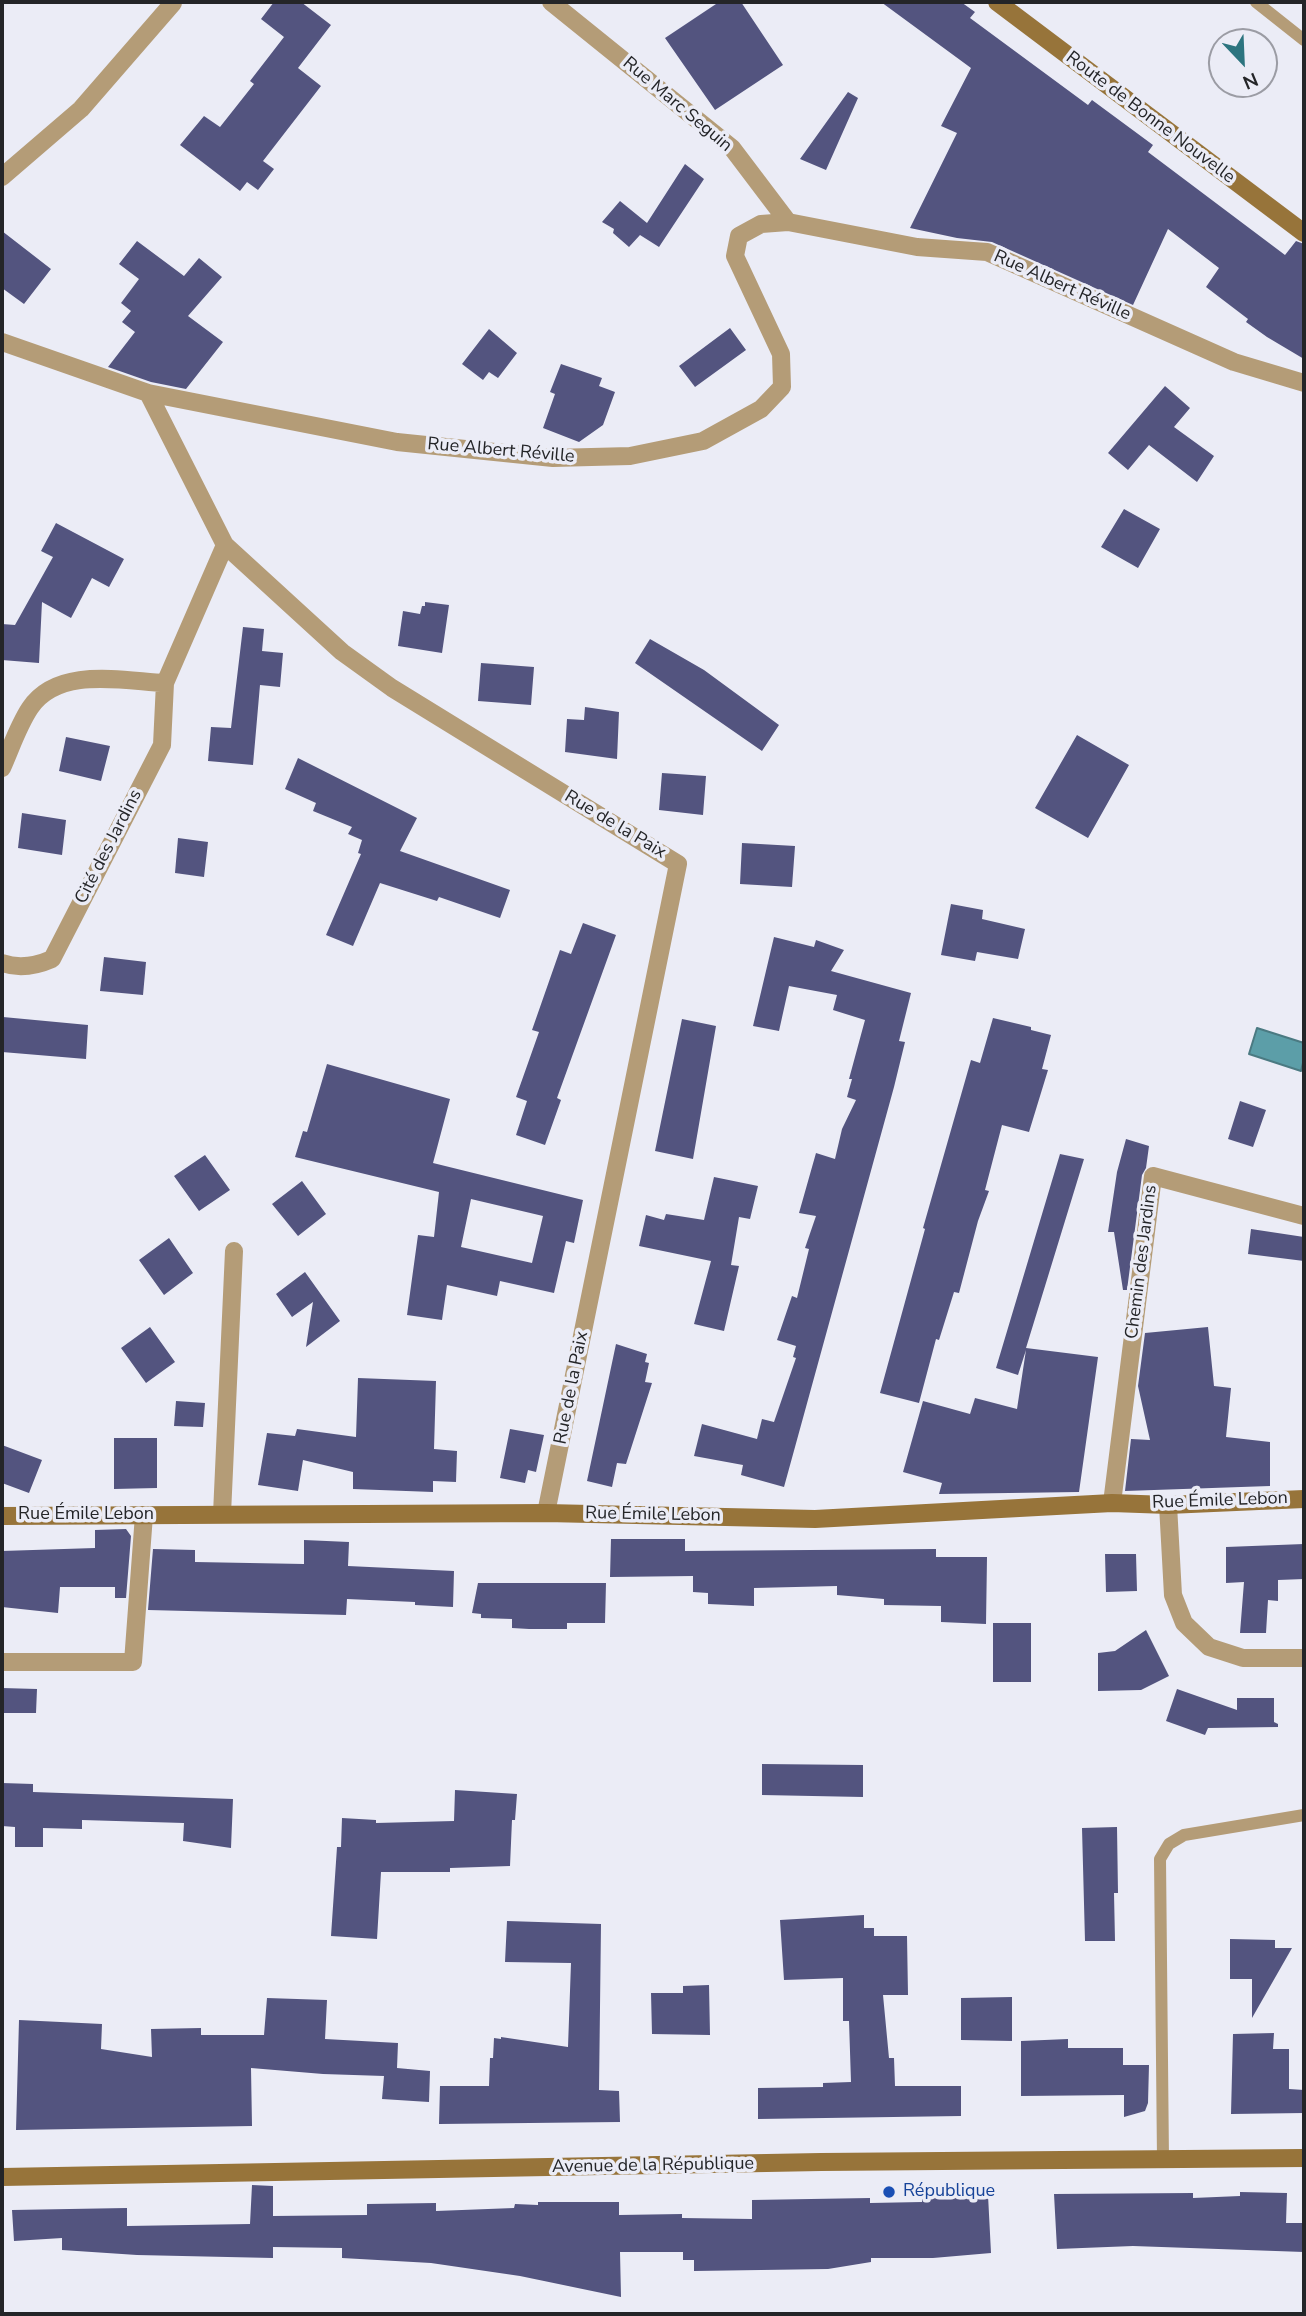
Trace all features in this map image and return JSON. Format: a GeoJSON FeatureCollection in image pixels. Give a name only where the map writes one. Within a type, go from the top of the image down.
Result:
{"type":"FeatureCollection","features":[{"type":"Feature","properties":{"kind":"main road","name":"Route de Bonne Nouvelle"},"geometry":{"type":"LineString","coordinates":[[997,2],[1304,233]]}},
{"type":"Feature","properties":{"kind":"main road","name":"Rue Émile Lebon"},"geometry":{"type":"LineString","coordinates":[[2,1516],[546,1513],[815,1519],[1112,1503],[1168,1505],[1304,1499]]}},
{"type":"Feature","properties":{"kind":"main road","name":"Avenue de la République"},"geometry":{"type":"LineString","coordinates":[[2,2177],[808,2163],[1304,2158]]}},
{"type":"Feature","properties":{"kind":"street","name":"Rue Marc Seguin"},"geometry":{"type":"LineString","coordinates":[[551,2],[732,148],[788,222]]}},
{"type":"Feature","properties":{"kind":"street"},"geometry":{"type":"LineString","coordinates":[[2,177],[81,109],[173,3]]}},
{"type":"Feature","properties":{"kind":"street","name":"Rue Albert Réville"},"geometry":{"type":"LineString","coordinates":[[2,342],[148,393],[397,442],[553,458],[630,456],[704,440],[761,409],[782,387],[782,354],[743,276],[736,256],[739,236],[761,224],[788,222],[917,247],[987,252],[1234,362],[1304,383]]}},
{"type":"Feature","properties":{"kind":"street","name":"Rue de la Paix"},"geometry":{"type":"LineString","coordinates":[[148,393],[225,545],[342,652],[392,688],[678,864],[546,1513]]}},
{"type":"Feature","properties":{"kind":"street","name":"Cité des Jardins"},"geometry":{"type":"LineString","coordinates":[[2,963],[9,966],[36,966],[52,959],[162,745],[164,683],[225,545]]}},
{"type":"Feature","properties":{"kind":"street"},"geometry":{"type":"LineString","coordinates":[[2,768],[31,706],[48,691],[66,683],[91,678],[164,683]]}},
{"type":"Feature","properties":{"kind":"street","name":"Chemin des Jardins"},"geometry":{"type":"LineString","coordinates":[[1112,1503],[1153,1176],[1304,1216]]}},
{"type":"Feature","properties":{"kind":"street"},"geometry":{"type":"LineString","coordinates":[[222,1514],[234,1251]]}},
{"type":"Feature","properties":{"kind":"street"},"geometry":{"type":"LineString","coordinates":[[1168,1505],[1173,1595],[1184,1623],[1209,1647],[1243,1658],[1304,1658]]}},
{"type":"Feature","properties":{"kind":"street"},"geometry":{"type":"LineString","coordinates":[[2,1662],[132,1662],[144,1515]]}},
{"type":"Feature","properties":{"kind":"lane"},"geometry":{"type":"LineString","coordinates":[[1256,2],[1304,40]]}},
{"type":"Feature","properties":{"kind":"lane"},"geometry":{"type":"LineString","coordinates":[[1163,2160],[1160,1859],[1169,1844],[1184,1835],[1304,1815]]}},
{"type":"Feature","properties":{"kind":"water"},"geometry":{"type":"Polygon","coordinates":[[[1257,1028],[1304,1043],[1301,1071],[1249,1054],[1257,1028]]]}},
{"type":"Feature","properties":{"kind":"building"},"geometry":{"type":"Polygon","coordinates":[[[274,2],[301,2],[331,25],[298,68],[321,86],[263,161],[274,169],[258,190],[247,182],[240,191],[180,145],[204,116],[220,127],[254,84],[250,81],[284,37],[261,19],[274,2]]]}},
{"type":"Feature","properties":{"kind":"building"},"geometry":{"type":"Polygon","coordinates":[[[719,2],[741,2],[783,65],[715,110],[665,38],[719,2]]]}},
{"type":"Feature","properties":{"kind":"building"},"geometry":{"type":"Polygon","coordinates":[[[881,2],[961,2],[975,12],[970,18],[1088,105],[1092,100],[1153,145],[1148,152],[1285,255],[1296,241],[1304,244],[1304,359],[1246,322],[1248,319],[1206,287],[1219,268],[1168,229],[1133,305],[992,242],[910,228],[957,133],[941,126],[971,68],[881,2]]]}},
{"type":"Feature","properties":{"kind":"building"},"geometry":{"type":"Polygon","coordinates":[[[848,92],[858,98],[826,170],[800,159],[848,92]]]}},
{"type":"Feature","properties":{"kind":"building"},"geometry":{"type":"Polygon","coordinates":[[[685,164],[704,179],[659,247],[640,235],[629,247],[613,233],[614,229],[602,222],[620,201],[647,223],[685,164]]]}},
{"type":"Feature","properties":{"kind":"building"},"geometry":{"type":"Polygon","coordinates":[[[2,231],[51,269],[24,304],[2,288],[2,231]]]}},
{"type":"Feature","properties":{"kind":"building"},"geometry":{"type":"Polygon","coordinates":[[[137,241],[184,276],[199,258],[222,277],[188,316],[223,342],[186,389],[151,382],[108,367],[135,332],[122,322],[131,311],[121,303],[139,279],[119,264],[137,241]]]}},
{"type":"Feature","properties":{"kind":"building"},"geometry":{"type":"Polygon","coordinates":[[[730,328],[746,350],[695,387],[679,366],[730,328]]]}},
{"type":"Feature","properties":{"kind":"building"},"geometry":{"type":"Polygon","coordinates":[[[489,329],[517,353],[498,378],[489,372],[483,380],[462,364],[489,329]]]}},
{"type":"Feature","properties":{"kind":"building"},"geometry":{"type":"Polygon","coordinates":[[[561,364],[602,378],[599,386],[615,392],[603,425],[579,442],[543,428],[555,394],[550,392],[561,364]]]}},
{"type":"Feature","properties":{"kind":"building"},"geometry":{"type":"Polygon","coordinates":[[[1165,386],[1190,408],[1174,427],[1214,456],[1197,482],[1149,445],[1128,470],[1108,453],[1165,386]]]}},
{"type":"Feature","properties":{"kind":"building"},"geometry":{"type":"Polygon","coordinates":[[[1124,509],[1160,529],[1138,568],[1101,547],[1124,509]]]}},
{"type":"Feature","properties":{"kind":"building"},"geometry":{"type":"Polygon","coordinates":[[[56,523],[124,559],[109,587],[92,578],[71,618],[42,602],[39,663],[2,660],[2,624],[15,625],[53,557],[41,551],[56,523]]]}},
{"type":"Feature","properties":{"kind":"building"},"geometry":{"type":"Polygon","coordinates":[[[425,602],[449,605],[442,653],[398,646],[403,611],[420,614],[425,602]]]}},
{"type":"Feature","properties":{"kind":"building"},"geometry":{"type":"Polygon","coordinates":[[[243,627],[264,629],[262,651],[283,653],[280,687],[260,685],[253,765],[208,761],[211,727],[231,728],[243,627]]]}},
{"type":"Feature","properties":{"kind":"building"},"geometry":{"type":"Polygon","coordinates":[[[650,639],[704,670],[779,725],[762,751],[635,663],[650,639]]]}},
{"type":"Feature","properties":{"kind":"building"},"geometry":{"type":"Polygon","coordinates":[[[481,663],[534,667],[531,705],[478,701],[481,663]]]}},
{"type":"Feature","properties":{"kind":"building"},"geometry":{"type":"Polygon","coordinates":[[[585,707],[619,712],[617,759],[565,752],[567,719],[584,720],[585,707]]]}},
{"type":"Feature","properties":{"kind":"building"},"geometry":{"type":"Polygon","coordinates":[[[1077,735],[1129,765],[1088,838],[1035,808],[1077,735]]]}},
{"type":"Feature","properties":{"kind":"building"},"geometry":{"type":"Polygon","coordinates":[[[66,737],[110,746],[101,781],[59,771],[66,737]]]}},
{"type":"Feature","properties":{"kind":"building"},"geometry":{"type":"Polygon","coordinates":[[[298,758],[417,818],[400,851],[510,890],[500,918],[439,897],[437,901],[380,883],[353,946],[326,935],[361,854],[358,853],[362,840],[348,834],[352,827],[313,811],[316,803],[285,789],[298,758]]]}},
{"type":"Feature","properties":{"kind":"building"},"geometry":{"type":"Polygon","coordinates":[[[662,773],[706,776],[703,815],[659,810],[662,773]]]}},
{"type":"Feature","properties":{"kind":"building"},"geometry":{"type":"Polygon","coordinates":[[[22,813],[66,820],[62,855],[18,848],[22,813]]]}},
{"type":"Feature","properties":{"kind":"building"},"geometry":{"type":"Polygon","coordinates":[[[178,838],[208,842],[204,877],[175,873],[178,838]]]}},
{"type":"Feature","properties":{"kind":"building"},"geometry":{"type":"Polygon","coordinates":[[[742,843],[795,846],[792,887],[740,884],[742,843]]]}},
{"type":"Feature","properties":{"kind":"building"},"geometry":{"type":"Polygon","coordinates":[[[951,904],[983,910],[982,919],[1025,929],[1018,959],[977,952],[975,961],[941,955],[951,904]]]}},
{"type":"Feature","properties":{"kind":"building"},"geometry":{"type":"Polygon","coordinates":[[[583,923],[616,935],[557,1098],[561,1100],[545,1145],[516,1135],[527,1101],[516,1097],[539,1032],[532,1030],[560,950],[571,954],[583,923]]]}},
{"type":"Feature","properties":{"kind":"building"},"geometry":{"type":"Polygon","coordinates":[[[774,937],[814,947],[816,940],[844,950],[831,971],[911,993],[899,1041],[905,1042],[894,1087],[784,1487],[741,1475],[743,1465],[694,1456],[702,1424],[757,1439],[762,1419],[774,1422],[796,1358],[793,1357],[796,1346],[777,1340],[792,1296],[797,1298],[809,1249],[805,1248],[816,1216],[799,1213],[816,1153],[835,1159],[842,1129],[856,1100],[847,1097],[852,1079],[849,1079],[865,1020],[833,1010],[837,995],[789,986],[779,1031],[753,1026],[774,937]]]}},
{"type":"Feature","properties":{"kind":"building"},"geometry":{"type":"Polygon","coordinates":[[[104,957],[146,962],[143,995],[100,991],[104,957]]]}},
{"type":"Feature","properties":{"kind":"building"},"geometry":{"type":"Polygon","coordinates":[[[3,1017],[88,1025],[86,1059],[2,1052],[3,1017]]]}},
{"type":"Feature","properties":{"kind":"building"},"geometry":{"type":"Polygon","coordinates":[[[993,1018],[1051,1035],[1042,1069],[1048,1070],[1029,1132],[1002,1125],[985,1190],[989,1191],[959,1293],[954,1292],[939,1340],[936,1339],[919,1403],[880,1393],[971,1060],[980,1063],[993,1018]]]}},
{"type":"Feature","properties":{"kind":"building"},"geometry":{"type":"Polygon","coordinates":[[[682,1019],[716,1026],[693,1159],[655,1151],[682,1019]]]}},
{"type":"Feature","properties":{"kind":"building"},"geometry":{"type":"Polygon","coordinates":[[[327,1064],[450,1099],[433,1163],[583,1200],[574,1243],[566,1241],[554,1293],[500,1281],[497,1296],[447,1285],[442,1320],[407,1315],[418,1235],[434,1237],[439,1192],[295,1157],[303,1131],[307,1132],[327,1064]],[[471,1199],[461,1247],[532,1263],[543,1216],[471,1199]]]}},
{"type":"Feature","properties":{"kind":"building"},"geometry":{"type":"Polygon","coordinates":[[[1240,1101],[1266,1110],[1253,1147],[1228,1139],[1240,1101]]]}},
{"type":"Feature","properties":{"kind":"building"},"geometry":{"type":"Polygon","coordinates":[[[1126,1139],[1149,1146],[1146,1168],[1142,1175],[1127,1290],[1123,1290],[1114,1232],[1108,1232],[1117,1172],[1126,1139]]]}},
{"type":"Feature","properties":{"kind":"building"},"geometry":{"type":"Polygon","coordinates":[[[1060,1154],[1084,1159],[1026,1348],[1098,1357],[1079,1492],[939,1494],[942,1483],[903,1472],[923,1401],[970,1414],[975,1398],[1017,1409],[1026,1350],[1018,1375],[996,1368],[1060,1154]]]}},
{"type":"Feature","properties":{"kind":"building"},"geometry":{"type":"Polygon","coordinates":[[[205,1155],[230,1190],[199,1211],[174,1176],[205,1155]]]}},
{"type":"Feature","properties":{"kind":"building"},"geometry":{"type":"Polygon","coordinates":[[[714,1177],[758,1186],[750,1219],[739,1217],[731,1265],[739,1266],[724,1331],[694,1324],[711,1261],[639,1246],[646,1215],[664,1220],[666,1214],[704,1220],[714,1177]]]}},
{"type":"Feature","properties":{"kind":"building"},"geometry":{"type":"Polygon","coordinates":[[[302,1181],[326,1214],[298,1236],[272,1204],[302,1181]]]}},
{"type":"Feature","properties":{"kind":"building"},"geometry":{"type":"Polygon","coordinates":[[[1251,1229],[1304,1237],[1304,1261],[1248,1254],[1251,1229]]]}},
{"type":"Feature","properties":{"kind":"building"},"geometry":{"type":"Polygon","coordinates":[[[169,1238],[193,1273],[164,1295],[139,1260],[169,1238]]]}},
{"type":"Feature","properties":{"kind":"building"},"geometry":{"type":"Polygon","coordinates":[[[305,1272],[340,1321],[306,1347],[313,1302],[292,1317],[276,1294],[305,1272]]]}},
{"type":"Feature","properties":{"kind":"building"},"geometry":{"type":"Polygon","coordinates":[[[150,1327],[175,1362],[146,1383],[121,1348],[150,1327]]]}},
{"type":"Feature","properties":{"kind":"building"},"geometry":{"type":"Polygon","coordinates":[[[1208,1327],[1214,1386],[1231,1388],[1226,1437],[1270,1442],[1270,1486],[1125,1491],[1131,1439],[1150,1440],[1138,1386],[1145,1333],[1208,1327]]]}},
{"type":"Feature","properties":{"kind":"building"},"geometry":{"type":"Polygon","coordinates":[[[616,1344],[647,1354],[645,1362],[649,1363],[645,1382],[652,1383],[626,1464],[617,1463],[612,1487],[587,1481],[616,1344]]]}},
{"type":"Feature","properties":{"kind":"building"},"geometry":{"type":"Polygon","coordinates":[[[358,1378],[436,1381],[434,1449],[457,1451],[456,1482],[433,1481],[433,1492],[353,1489],[353,1472],[303,1460],[298,1491],[258,1485],[267,1433],[295,1436],[297,1429],[356,1437],[358,1378]]]}},
{"type":"Feature","properties":{"kind":"building"},"geometry":{"type":"Polygon","coordinates":[[[176,1401],[205,1403],[203,1427],[174,1426],[176,1401]]]}},
{"type":"Feature","properties":{"kind":"building"},"geometry":{"type":"Polygon","coordinates":[[[510,1429],[544,1435],[536,1472],[528,1470],[525,1483],[500,1478],[510,1429]]]}},
{"type":"Feature","properties":{"kind":"building"},"geometry":{"type":"Polygon","coordinates":[[[114,1438],[157,1438],[157,1488],[114,1489],[114,1438]]]}},
{"type":"Feature","properties":{"kind":"building"},"geometry":{"type":"Polygon","coordinates":[[[2,1445],[42,1460],[29,1493],[2,1483],[2,1445]]]}},
{"type":"Feature","properties":{"kind":"building"},"geometry":{"type":"Polygon","coordinates":[[[126,1529],[131,1536],[126,1598],[115,1598],[115,1587],[60,1587],[58,1613],[2,1607],[2,1551],[95,1548],[95,1530],[126,1529]]]}},
{"type":"Feature","properties":{"kind":"building"},"geometry":{"type":"Polygon","coordinates":[[[611,1539],[685,1539],[685,1551],[936,1549],[936,1557],[987,1557],[986,1624],[941,1622],[941,1606],[884,1605],[884,1599],[837,1595],[837,1586],[754,1588],[754,1606],[708,1604],[708,1593],[693,1592],[693,1576],[610,1577],[611,1539]]]}},
{"type":"Feature","properties":{"kind":"building"},"geometry":{"type":"Polygon","coordinates":[[[304,1540],[349,1542],[348,1566],[454,1571],[453,1607],[415,1605],[415,1602],[347,1599],[346,1615],[148,1610],[153,1549],[195,1550],[195,1562],[304,1564],[304,1540]]]}},
{"type":"Feature","properties":{"kind":"building"},"geometry":{"type":"Polygon","coordinates":[[[1304,1544],[1304,1579],[1278,1580],[1278,1601],[1268,1600],[1266,1633],[1240,1633],[1244,1582],[1226,1583],[1226,1547],[1304,1544]]]}},
{"type":"Feature","properties":{"kind":"building"},"geometry":{"type":"Polygon","coordinates":[[[1105,1554],[1136,1554],[1137,1591],[1106,1592],[1105,1554]]]}},
{"type":"Feature","properties":{"kind":"building"},"geometry":{"type":"Polygon","coordinates":[[[478,1583],[606,1583],[605,1623],[567,1623],[567,1629],[512,1628],[512,1619],[481,1618],[481,1614],[472,1613],[478,1583]]]}},
{"type":"Feature","properties":{"kind":"building"},"geometry":{"type":"Polygon","coordinates":[[[993,1623],[1031,1623],[1031,1682],[993,1682],[993,1623]]]}},
{"type":"Feature","properties":{"kind":"building"},"geometry":{"type":"Polygon","coordinates":[[[1146,1630],[1169,1676],[1141,1690],[1098,1691],[1098,1653],[1115,1651],[1146,1630]]]}},
{"type":"Feature","properties":{"kind":"building"},"geometry":{"type":"Polygon","coordinates":[[[2,1688],[37,1689],[36,1713],[2,1713],[2,1688]]]}},
{"type":"Feature","properties":{"kind":"building"},"geometry":{"type":"Polygon","coordinates":[[[1177,1689],[1237,1710],[1237,1698],[1274,1698],[1274,1722],[1278,1727],[1208,1728],[1205,1735],[1166,1721],[1177,1689]]]}},
{"type":"Feature","properties":{"kind":"building"},"geometry":{"type":"Polygon","coordinates":[[[762,1764],[863,1765],[863,1797],[762,1795],[762,1764]]]}},
{"type":"Feature","properties":{"kind":"building"},"geometry":{"type":"Polygon","coordinates":[[[2,1783],[33,1784],[33,1792],[233,1799],[231,1848],[183,1841],[184,1823],[82,1820],[82,1829],[43,1828],[43,1847],[15,1847],[15,1827],[2,1826],[2,1783]]]}},
{"type":"Feature","properties":{"kind":"building"},"geometry":{"type":"Polygon","coordinates":[[[455,1790],[517,1794],[515,1820],[512,1820],[510,1866],[450,1868],[450,1872],[381,1872],[377,1939],[331,1936],[337,1847],[341,1847],[342,1818],[376,1820],[376,1823],[454,1821],[455,1790]]]}},
{"type":"Feature","properties":{"kind":"building"},"geometry":{"type":"Polygon","coordinates":[[[1117,1827],[1118,1893],[1114,1893],[1115,1941],[1085,1941],[1082,1828],[1117,1827]]]}},
{"type":"Feature","properties":{"kind":"building"},"geometry":{"type":"Polygon","coordinates":[[[864,1915],[864,1928],[874,1928],[874,1936],[907,1936],[908,1995],[883,1995],[889,2058],[894,2058],[895,2086],[961,2086],[961,2116],[758,2119],[758,2088],[823,2087],[823,2083],[851,2082],[849,2021],[843,2021],[843,1978],[784,1980],[780,1920],[864,1915]]]}},
{"type":"Feature","properties":{"kind":"building"},"geometry":{"type":"Polygon","coordinates":[[[507,1921],[601,1924],[599,2090],[619,2091],[620,2122],[439,2124],[440,2086],[489,2086],[494,2038],[568,2047],[571,1963],[505,1962],[507,1921]]]}},
{"type":"Feature","properties":{"kind":"building"},"geometry":{"type":"Polygon","coordinates":[[[1230,1939],[1275,1940],[1275,1948],[1292,1948],[1252,2018],[1252,1979],[1230,1979],[1230,1939]]]}},
{"type":"Feature","properties":{"kind":"building"},"geometry":{"type":"Polygon","coordinates":[[[709,1985],[710,2035],[652,2034],[651,1993],[683,1993],[683,1986],[709,1985]]]}},
{"type":"Feature","properties":{"kind":"building"},"geometry":{"type":"Polygon","coordinates":[[[1012,1997],[1012,2041],[961,2040],[961,1998],[1012,1997]]]}},
{"type":"Feature","properties":{"kind":"building"},"geometry":{"type":"Polygon","coordinates":[[[267,1998],[327,2000],[325,2039],[398,2043],[397,2068],[430,2071],[429,2102],[382,2099],[384,2076],[251,2068],[252,2126],[16,2130],[19,2020],[102,2024],[101,2049],[152,2057],[151,2029],[201,2028],[201,2035],[264,2035],[267,1998]]]}},
{"type":"Feature","properties":{"kind":"building"},"geometry":{"type":"Polygon","coordinates":[[[1274,2033],[1273,2049],[1289,2049],[1289,2089],[1304,2090],[1304,2113],[1231,2114],[1233,2034],[1274,2033]]]}},
{"type":"Feature","properties":{"kind":"building"},"geometry":{"type":"Polygon","coordinates":[[[1068,2039],[1068,2048],[1123,2048],[1123,2065],[1149,2065],[1148,2103],[1145,2111],[1124,2117],[1124,2095],[1021,2096],[1021,2041],[1068,2039]]]}},
{"type":"Feature","properties":{"kind":"building"},"geometry":{"type":"Polygon","coordinates":[[[252,2185],[273,2186],[273,2216],[367,2215],[367,2204],[436,2203],[436,2211],[514,2208],[515,2204],[538,2205],[538,2202],[619,2202],[619,2215],[682,2214],[682,2218],[752,2219],[752,2200],[870,2198],[870,2203],[922,2202],[922,2197],[988,2195],[991,2253],[933,2258],[871,2258],[871,2262],[828,2269],[694,2271],[694,2260],[683,2260],[683,2252],[620,2252],[621,2297],[520,2276],[431,2263],[342,2258],[342,2248],[273,2247],[273,2258],[137,2255],[62,2250],[62,2238],[14,2241],[12,2210],[127,2208],[127,2226],[250,2224],[252,2185]]]}},
{"type":"Feature","properties":{"kind":"building"},"geometry":{"type":"Polygon","coordinates":[[[1240,2192],[1287,2193],[1286,2223],[1304,2223],[1304,2252],[1133,2246],[1057,2249],[1054,2194],[1193,2193],[1193,2198],[1240,2196],[1240,2192]]]}},
{"type":"Feature","properties":{"kind":"place","name":"République"},"geometry":{"type":"Point","coordinates":[889,2192]}}]}
